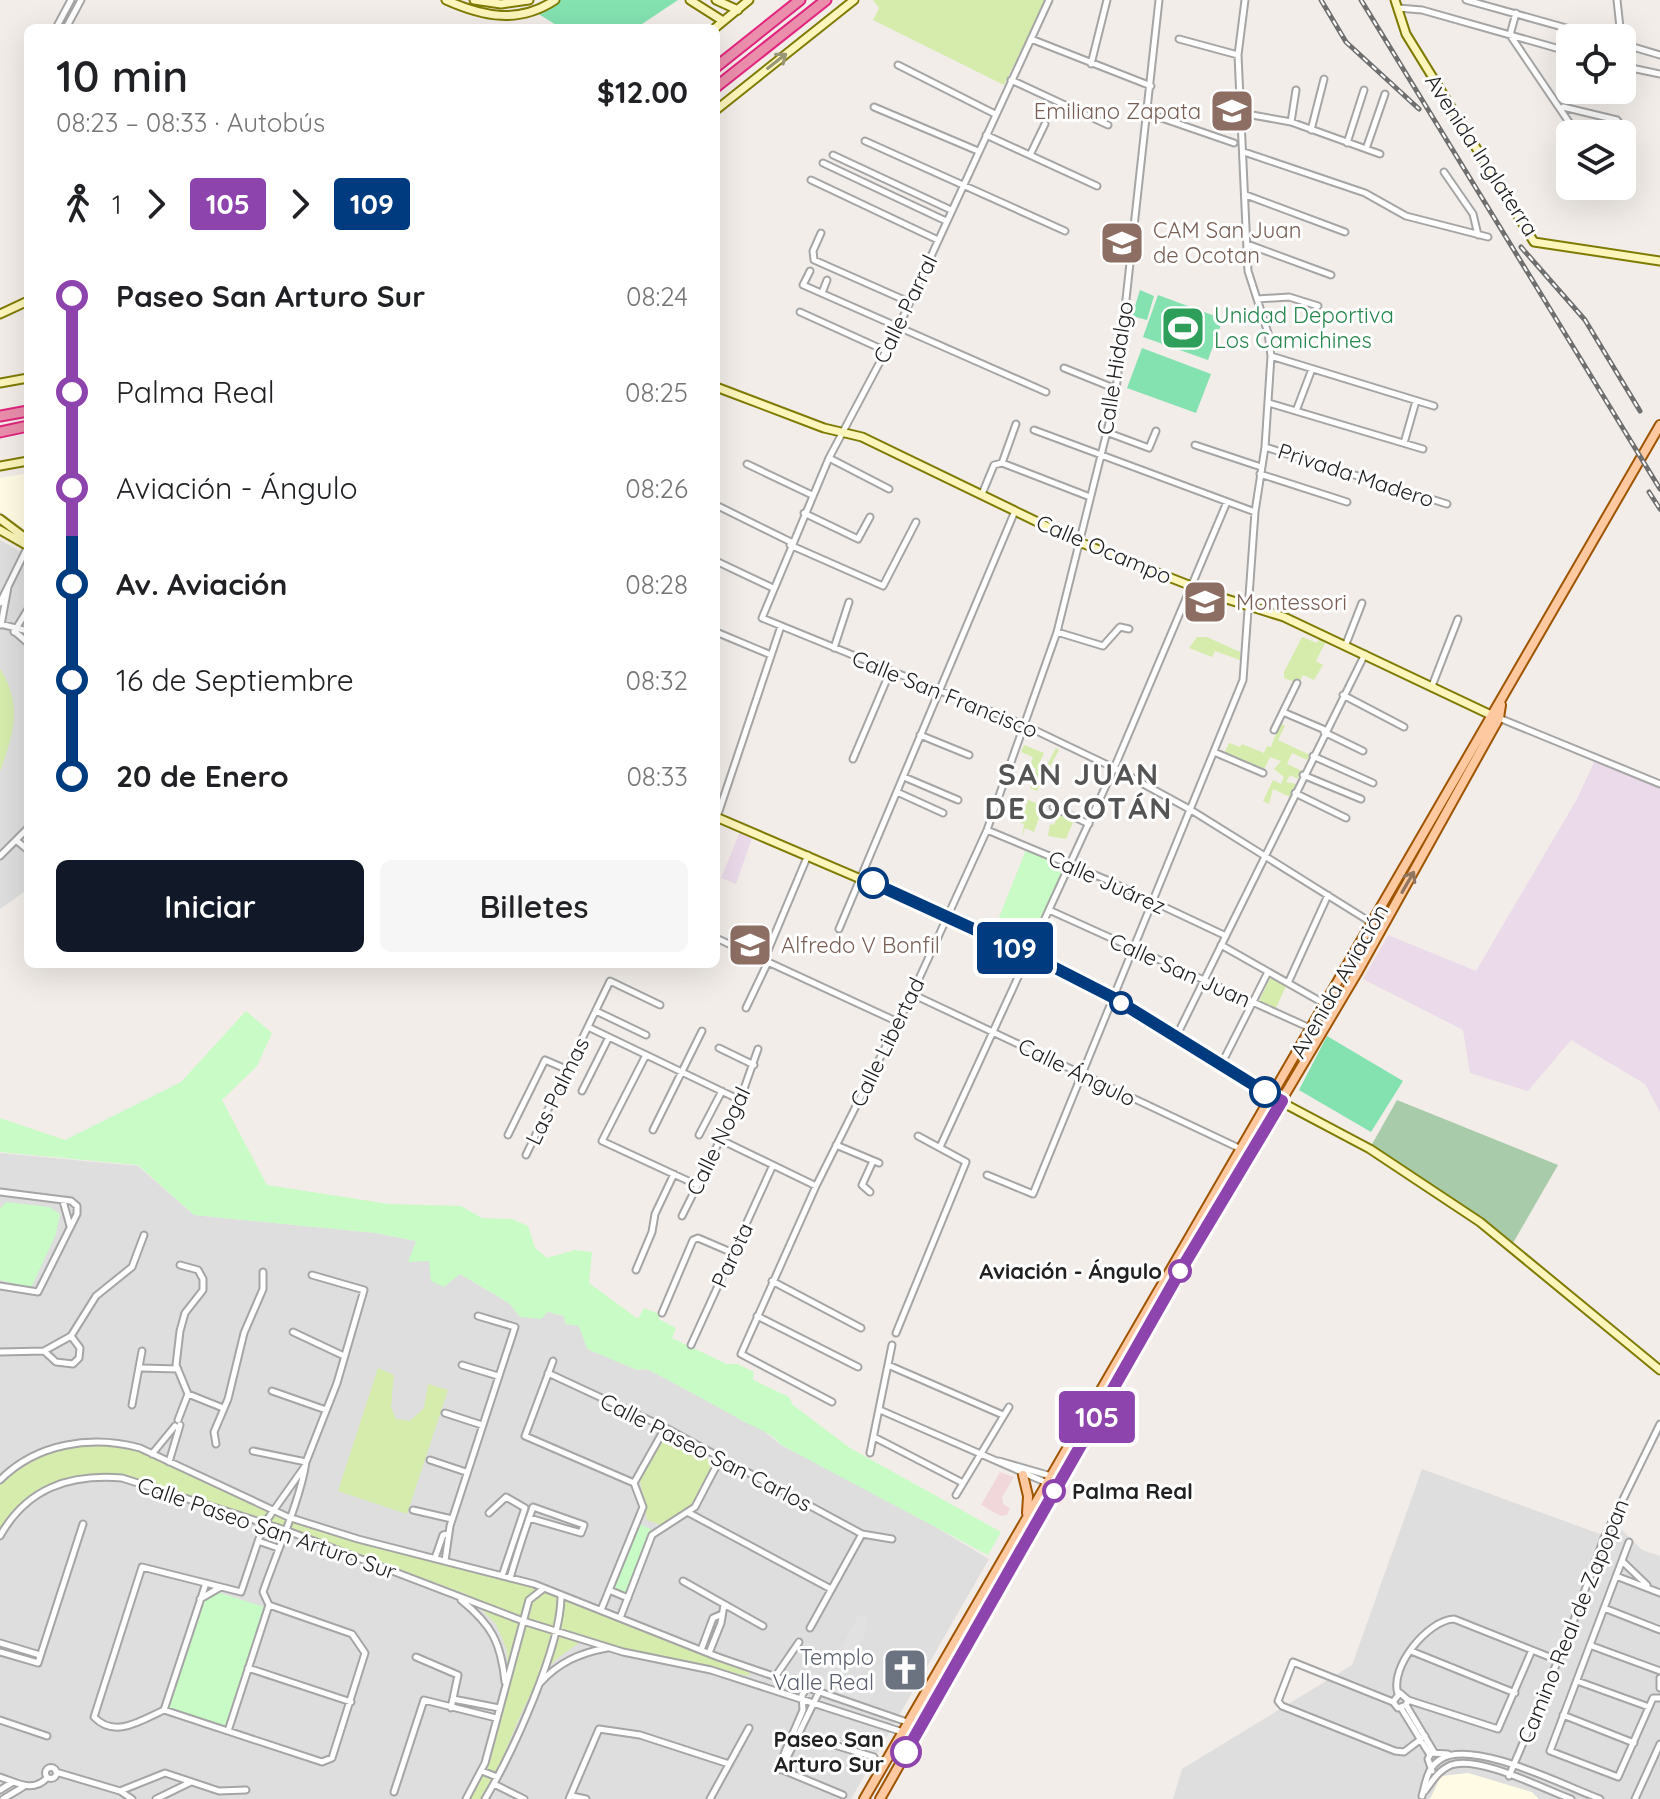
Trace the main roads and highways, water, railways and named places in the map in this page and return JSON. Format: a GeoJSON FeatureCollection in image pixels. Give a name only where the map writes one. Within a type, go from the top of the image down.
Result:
{"type":"FeatureCollection","features":[{"type":"Feature","properties":{"kind":"highway"},"geometry":{"type":"LineString","coordinates":[[720,64],[800,0]]}},
{"type":"Feature","properties":{"kind":"highway"},"geometry":{"type":"LineString","coordinates":[[720,84],[826,0]]}},
{"type":"Feature","properties":{"kind":"highway"},"geometry":{"type":"LineString","coordinates":[[0,416],[24,412]]}},
{"type":"Feature","properties":{"kind":"highway"},"geometry":{"type":"LineString","coordinates":[[0,432],[24,427]]}},
{"type":"Feature","properties":{"kind":"main road"},"geometry":{"type":"LineString","coordinates":[[446,0],[478,12],[512,17],[529,13],[555,0]]}},
{"type":"Feature","properties":{"kind":"main road"},"geometry":{"type":"LineString","coordinates":[[474,0],[501,4],[529,0]]}},
{"type":"Feature","properties":{"kind":"main road"},"geometry":{"type":"LineString","coordinates":[[690,0],[713,11],[723,21]]}},
{"type":"Feature","properties":{"kind":"main road"},"geometry":{"type":"LineString","coordinates":[[716,0],[738,10]]}},
{"type":"Feature","properties":{"kind":"main road"},"geometry":{"type":"LineString","coordinates":[[720,24],[749,0]]}},
{"type":"Feature","properties":{"kind":"main road"},"geometry":{"type":"LineString","coordinates":[[720,107],[854,0]]}},
{"type":"Feature","properties":{"kind":"main road","name":"Avenida Inglaterra"},"geometry":{"type":"LineString","coordinates":[[1396,4],[1406,34],[1534,242],[1660,261]]}},
{"type":"Feature","properties":{"kind":"main road"},"geometry":{"type":"LineString","coordinates":[[0,314],[24,303]]}},
{"type":"Feature","properties":{"kind":"main road"},"geometry":{"type":"LineString","coordinates":[[0,383],[24,379]]}},
{"type":"Feature","properties":{"kind":"main road","name":"Calle Ocampo"},"geometry":{"type":"LineString","coordinates":[[720,389],[824,428],[842,431],[1079,542],[1346,644],[1495,716]]}},
{"type":"Feature","properties":{"kind":"main road","name":"Avenida Aviación"},"geometry":{"type":"LineString","coordinates":[[880,1799],[1179,1273],[1282,1101],[1501,704],[1660,425]]}},
{"type":"Feature","properties":{"kind":"main road"},"geometry":{"type":"LineString","coordinates":[[0,466],[24,462]]}},
{"type":"Feature","properties":{"kind":"main road"},"geometry":{"type":"LineString","coordinates":[[0,519],[24,540]]}},
{"type":"Feature","properties":{"kind":"main road"},"geometry":{"type":"LineString","coordinates":[[0,530],[24,542]]}},
{"type":"Feature","properties":{"kind":"main road","name":"Avenida Aviación"},"geometry":{"type":"LineString","coordinates":[[864,1799],[1170,1267],[1242,1150],[1495,716]]}},
{"type":"Feature","properties":{"kind":"main road"},"geometry":{"type":"LineString","coordinates":[[720,818],[947,916],[1112,997],[1272,1097],[1370,1149],[1480,1222],[1660,1370]]}},
{"type":"Feature","properties":{"kind":"main road"},"geometry":{"type":"LineString","coordinates":[[1170,1267],[1179,1273]]}},
{"type":"Feature","properties":{"kind":"main road"},"geometry":{"type":"LineString","coordinates":[[1025,1472],[1028,1496],[1025,1519]]}},
{"type":"Feature","properties":{"kind":"railway"},"geometry":{"type":"LineString","coordinates":[[1321,0],[1346,42],[1419,109]]}},
{"type":"Feature","properties":{"kind":"railway"},"geometry":{"type":"LineString","coordinates":[[1361,0],[1660,489]]}},
{"type":"Feature","properties":{"kind":"railway"},"geometry":{"type":"LineString","coordinates":[[1521,247],[1585,320],[1640,411]]}},
{"type":"Feature","properties":{"kind":"railway"},"geometry":{"type":"LineString","coordinates":[[1649,492],[1660,509]]}},
{"type":"Feature","properties":{"kind":"place","name":"Emiliano Zapata"},"geometry":{"type":"Point","coordinates":[1232,111]}},
{"type":"Feature","properties":{"kind":"place","name":"CAM San Juan de Ocotan"},"geometry":{"type":"Point","coordinates":[1122,243]}},
{"type":"Feature","properties":{"kind":"place","name":"Unidad Deportiva Los Camichines"},"geometry":{"type":"Point","coordinates":[1183,328]}},
{"type":"Feature","properties":{"kind":"place","name":"Montessori"},"geometry":{"type":"Point","coordinates":[1205,602]}},
{"type":"Feature","properties":{"kind":"place","name":"Alfredo V Bonfil"},"geometry":{"type":"Point","coordinates":[750,945]}},
{"type":"Feature","properties":{"kind":"place","name":"Aviación - Ángulo"},"geometry":{"type":"Point","coordinates":[1180,1271]}},
{"type":"Feature","properties":{"kind":"place","name":"Palma Real"},"geometry":{"type":"Point","coordinates":[1054,1491]}},
{"type":"Feature","properties":{"kind":"place","name":"Templo Valle Real"},"geometry":{"type":"Point","coordinates":[905,1670]}},
{"type":"Feature","properties":{"kind":"place","name":"Paseo San Arturo Sur"},"geometry":{"type":"Point","coordinates":[906,1752]}},
{"type":"Feature","properties":{"kind":"district","name":"SAN JUAN DE OCOTÁN"},"geometry":{"type":"Point","coordinates":[1079,792]}}]}
